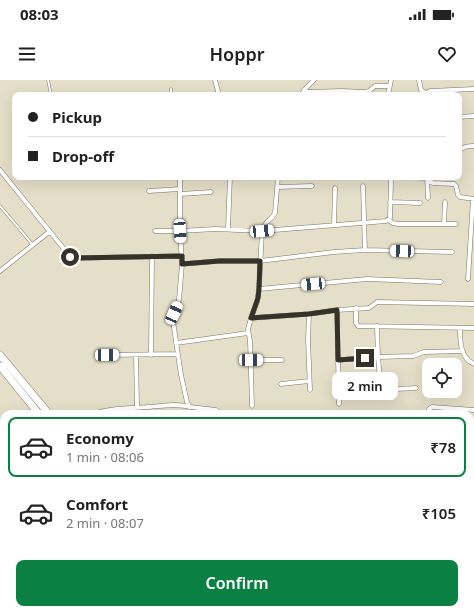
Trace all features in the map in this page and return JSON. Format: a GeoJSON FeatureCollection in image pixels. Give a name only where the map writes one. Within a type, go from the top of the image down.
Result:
{"type":"FeatureCollection","features":[{"type":"Feature","properties":{"kind":"highway"},"geometry":{"type":"LineString","coordinates":[[0,355],[46,410]]}},
{"type":"Feature","properties":{"kind":"highway"},"geometry":{"type":"LineString","coordinates":[[0,366],[36,410]]}},
{"type":"Feature","properties":{"kind":"street"},"geometry":{"type":"LineString","coordinates":[[216,80],[218,92]]}},
{"type":"Feature","properties":{"kind":"street"},"geometry":{"type":"LineString","coordinates":[[303,92],[314,80]]}},
{"type":"Feature","properties":{"kind":"street"},"geometry":{"type":"LineString","coordinates":[[388,92],[391,80]]}},
{"type":"Feature","properties":{"kind":"street"},"geometry":{"type":"LineString","coordinates":[[419,80],[421,90],[424,92]]}},
{"type":"Feature","properties":{"kind":"street"},"geometry":{"type":"LineString","coordinates":[[322,92],[368,92],[375,86],[389,86]]}},
{"type":"Feature","properties":{"kind":"street"},"geometry":{"type":"LineString","coordinates":[[427,92],[434,90],[474,89]]}},
{"type":"Feature","properties":{"kind":"street"},"geometry":{"type":"LineString","coordinates":[[462,118],[474,116]]}},
{"type":"Feature","properties":{"kind":"street"},"geometry":{"type":"LineString","coordinates":[[462,149],[474,146]]}},
{"type":"Feature","properties":{"kind":"street"},"geometry":{"type":"LineString","coordinates":[[0,170],[70,257],[182,256]]}},
{"type":"Feature","properties":{"kind":"street"},"geometry":{"type":"LineString","coordinates":[[180,180],[180,231],[182,264],[179,300],[173,316],[181,375],[187,402],[190,408]]}},
{"type":"Feature","properties":{"kind":"street"},"geometry":{"type":"LineString","coordinates":[[228,229],[230,180]]}},
{"type":"Feature","properties":{"kind":"street"},"geometry":{"type":"LineString","coordinates":[[252,406],[251,360],[248,324],[257,302],[259,289],[262,231],[265,223],[273,217],[275,213],[278,180]]}},
{"type":"Feature","properties":{"kind":"street"},"geometry":{"type":"LineString","coordinates":[[388,220],[390,218],[391,180]]}},
{"type":"Feature","properties":{"kind":"street"},"geometry":{"type":"LineString","coordinates":[[427,180],[428,198]]}},
{"type":"Feature","properties":{"kind":"street"},"geometry":{"type":"LineString","coordinates":[[429,180],[433,183],[455,185],[460,197],[473,199],[468,279]]}},
{"type":"Feature","properties":{"kind":"street"},"geometry":{"type":"LineString","coordinates":[[277,187],[312,186]]}},
{"type":"Feature","properties":{"kind":"street"},"geometry":{"type":"LineString","coordinates":[[363,186],[365,250]]}},
{"type":"Feature","properties":{"kind":"street"},"geometry":{"type":"LineString","coordinates":[[334,225],[335,188]]}},
{"type":"Feature","properties":{"kind":"street"},"geometry":{"type":"LineString","coordinates":[[149,191],[180,189]]}},
{"type":"Feature","properties":{"kind":"street"},"geometry":{"type":"LineString","coordinates":[[180,194],[211,192]]}},
{"type":"Feature","properties":{"kind":"street"},"geometry":{"type":"LineString","coordinates":[[390,202],[420,203]]}},
{"type":"Feature","properties":{"kind":"street"},"geometry":{"type":"LineString","coordinates":[[444,224],[445,202]]}},
{"type":"Feature","properties":{"kind":"street"},"geometry":{"type":"LineString","coordinates":[[155,231],[216,229],[262,231],[388,220],[398,224],[456,224]]}},
{"type":"Feature","properties":{"kind":"street"},"geometry":{"type":"LineString","coordinates":[[0,271],[49,232]]}},
{"type":"Feature","properties":{"kind":"street"},"geometry":{"type":"LineString","coordinates":[[182,264],[219,261],[260,261],[365,250],[452,252]]}},
{"type":"Feature","properties":{"kind":"street"},"geometry":{"type":"LineString","coordinates":[[151,355],[152,256]]}},
{"type":"Feature","properties":{"kind":"street"},"geometry":{"type":"LineString","coordinates":[[469,264],[474,264]]}},
{"type":"Feature","properties":{"kind":"street"},"geometry":{"type":"LineString","coordinates":[[259,289],[367,280],[441,282]]}},
{"type":"Feature","properties":{"kind":"street"},"geometry":{"type":"LineString","coordinates":[[251,318],[369,308],[377,302],[474,304]]}},
{"type":"Feature","properties":{"kind":"street"},"geometry":{"type":"LineString","coordinates":[[356,308],[356,323],[358,326],[474,328]]}},
{"type":"Feature","properties":{"kind":"street"},"geometry":{"type":"LineString","coordinates":[[337,310],[339,404]]}},
{"type":"Feature","properties":{"kind":"street"},"geometry":{"type":"LineString","coordinates":[[309,314],[308,340],[310,390]]}},
{"type":"Feature","properties":{"kind":"street"},"geometry":{"type":"LineString","coordinates":[[377,326],[381,390]]}},
{"type":"Feature","properties":{"kind":"street"},"geometry":{"type":"LineString","coordinates":[[460,328],[460,345],[462,351],[467,360],[474,364]]}},
{"type":"Feature","properties":{"kind":"street"},"geometry":{"type":"LineString","coordinates":[[176,343],[248,333]]}},
{"type":"Feature","properties":{"kind":"street"},"geometry":{"type":"LineString","coordinates":[[338,360],[413,356],[424,352],[462,351]]}},
{"type":"Feature","properties":{"kind":"street"},"geometry":{"type":"LineString","coordinates":[[107,355],[178,354]]}},
{"type":"Feature","properties":{"kind":"street"},"geometry":{"type":"LineString","coordinates":[[136,355],[137,407]]}},
{"type":"Feature","properties":{"kind":"street"},"geometry":{"type":"LineString","coordinates":[[251,360],[282,360]]}},
{"type":"Feature","properties":{"kind":"street"},"geometry":{"type":"LineString","coordinates":[[281,384],[309,381]]}},
{"type":"Feature","properties":{"kind":"street"},"geometry":{"type":"LineString","coordinates":[[339,392],[416,388]]}},
{"type":"Feature","properties":{"kind":"street"},"geometry":{"type":"LineString","coordinates":[[112,410],[175,405],[216,410]]}},
{"type":"Feature","properties":{"kind":"street"},"geometry":{"type":"LineString","coordinates":[[429,410],[432,407],[447,410]]}},
{"type":"Feature","properties":{"kind":"lane"},"geometry":{"type":"LineString","coordinates":[[48,80],[50,92]]}},
{"type":"Feature","properties":{"kind":"lane"},"geometry":{"type":"LineString","coordinates":[[0,206],[33,245]]}},
{"type":"Feature","properties":{"kind":"route"},"geometry":{"type":"LineString","coordinates":[[70,257],[182,256],[182,264],[219,261],[260,261],[258,298],[251,318],[309,314],[337,310],[338,360],[365,358]]}}]}
